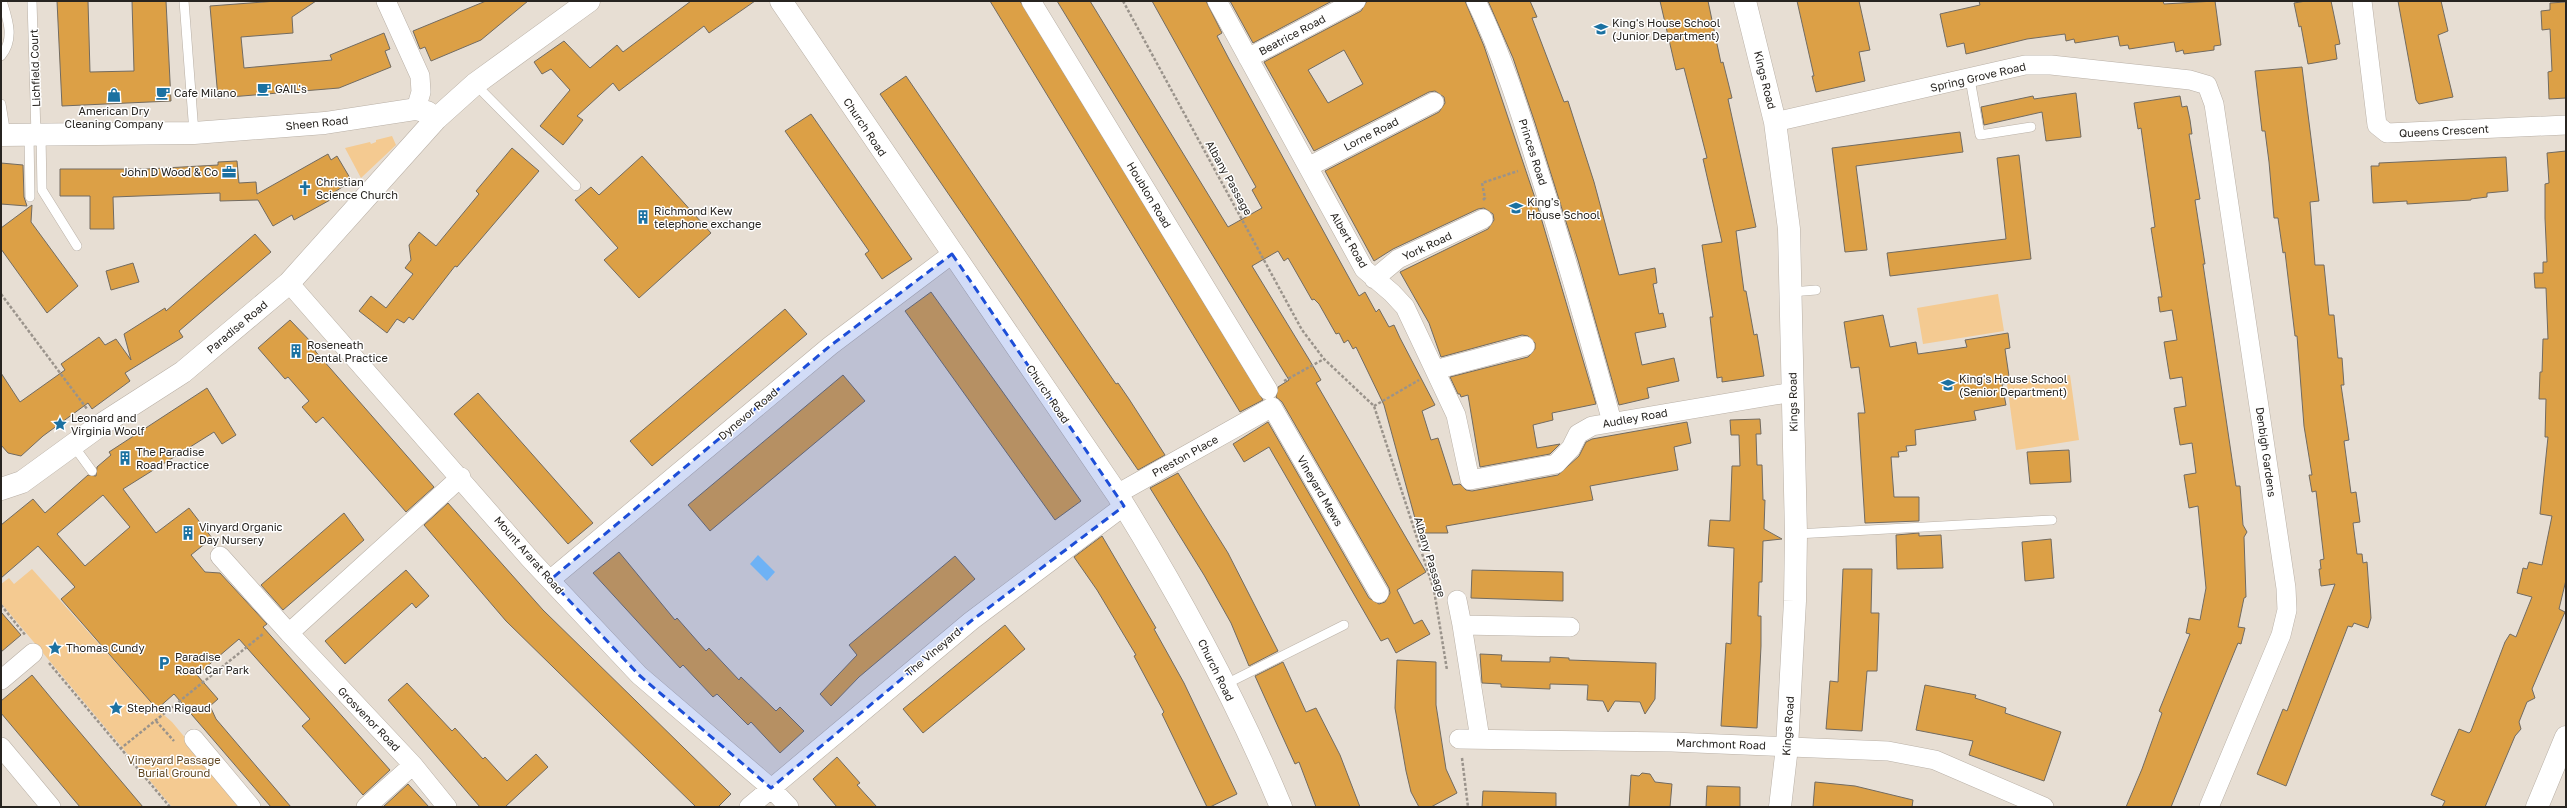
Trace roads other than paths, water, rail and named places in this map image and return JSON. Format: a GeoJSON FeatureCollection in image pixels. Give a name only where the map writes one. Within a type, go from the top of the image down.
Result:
{"type":"FeatureCollection","features":[{"type":"Feature","properties":{"kind":"main road"},"geometry":{"type":"LineString","coordinates":[[416,109],[427,112],[436,119],[475,84],[589,1]]}},
{"type":"Feature","properties":{"kind":"main road","name":"Church Road"},"geometry":{"type":"LineString","coordinates":[[781,1],[1120,500],[1168,578],[1224,685],[1280,807]]}},
{"type":"Feature","properties":{"kind":"main road","name":"Kings Road"},"geometry":{"type":"LineString","coordinates":[[1745,1],[1775,122],[1789,229],[1796,534],[1795,601],[1787,747],[1780,807]]}},
{"type":"Feature","properties":{"kind":"main road","name":"Sheen Road"},"geometry":{"type":"LineString","coordinates":[[3,135],[194,132],[325,124],[416,109]]}},
{"type":"Feature","properties":{"kind":"main road","name":"Paradise Road"},"geometry":{"type":"LineString","coordinates":[[1,489],[22,482],[99,426],[183,372],[289,283],[436,119]]}},
{"type":"Feature","properties":{"kind":"main road"},"geometry":{"type":"LineString","coordinates":[[2537,807],[2566,737]]}},
{"type":"Feature","properties":{"kind":"street"},"geometry":{"type":"LineString","coordinates":[[386,1],[420,76],[421,92],[416,109]]}},
{"type":"Feature","properties":{"kind":"street","name":"Houblon Road"},"geometry":{"type":"LineString","coordinates":[[1031,1],[1268,390]]}},
{"type":"Feature","properties":{"kind":"street","name":"Albert Road"},"geometry":{"type":"LineString","coordinates":[[1217,1],[1364,269],[1374,279],[1392,292],[1405,307],[1456,415],[1470,480]]}},
{"type":"Feature","properties":{"kind":"street","name":"Beatrice Road"},"geometry":{"type":"LineString","coordinates":[[1248,58],[1356,1]]}},
{"type":"Feature","properties":{"kind":"street","name":"Princes Road"},"geometry":{"type":"LineString","coordinates":[[1476,1],[1519,108],[1581,305],[1612,422]]}},
{"type":"Feature","properties":{"kind":"street","name":"Queens Crescent"},"geometry":{"type":"LineString","coordinates":[[2362,1],[2377,125],[2387,133],[2566,125]]}},
{"type":"Feature","properties":{"kind":"street","name":"Spring Grove Road"},"geometry":{"type":"LineString","coordinates":[[1775,122],[1970,79],[2025,65],[2051,65],[2190,80],[2207,85]]}},
{"type":"Feature","properties":{"kind":"street","name":"Denbigh Gardens"},"geometry":{"type":"LineString","coordinates":[[2207,85],[2214,104],[2286,588],[2287,610],[2281,635],[2209,807]]}},
{"type":"Feature","properties":{"kind":"street","name":"Lorne Road"},"geometry":{"type":"LineString","coordinates":[[1308,167],[1434,102]]}},
{"type":"Feature","properties":{"kind":"street","name":"York Road"},"geometry":{"type":"LineString","coordinates":[[1374,279],[1398,259],[1483,219]]}},
{"type":"Feature","properties":{"kind":"street","name":"Dynevor Road"},"geometry":{"type":"LineString","coordinates":[[550,580],[830,346],[952,254]]}},
{"type":"Feature","properties":{"kind":"street","name":"Mount Ararat Road"},"geometry":{"type":"LineString","coordinates":[[289,283],[550,580],[639,676],[771,788],[789,807]]}},
{"type":"Feature","properties":{"kind":"street"},"geometry":{"type":"LineString","coordinates":[[1435,370],[1526,346]]}},
{"type":"Feature","properties":{"kind":"street","name":"Audley Road"},"geometry":{"type":"LineString","coordinates":[[1470,480],[1556,464],[1571,448],[1578,434],[1592,426],[1793,392]]}},
{"type":"Feature","properties":{"kind":"street","name":"Vineyard Mews"},"geometry":{"type":"LineString","coordinates":[[1252,419],[1272,407],[1379,593]]}},
{"type":"Feature","properties":{"kind":"street","name":"Preston Place"},"geometry":{"type":"LineString","coordinates":[[1120,500],[1252,419]]}},
{"type":"Feature","properties":{"kind":"street"},"geometry":{"type":"LineString","coordinates":[[283,628],[461,477]]}},
{"type":"Feature","properties":{"kind":"street","name":"The Vineyard"},"geometry":{"type":"LineString","coordinates":[[749,807],[971,621],[1120,500]]}},
{"type":"Feature","properties":{"kind":"street","name":"Grosvenor Road"},"geometry":{"type":"LineString","coordinates":[[220,556],[283,628],[413,765],[447,807]]}},
{"type":"Feature","properties":{"kind":"street"},"geometry":{"type":"LineString","coordinates":[[1457,600],[1480,739]]}},
{"type":"Feature","properties":{"kind":"street"},"geometry":{"type":"LineString","coordinates":[[1462,625],[1570,627]]}},
{"type":"Feature","properties":{"kind":"street"},"geometry":{"type":"LineString","coordinates":[[1,680],[36,651]]}},
{"type":"Feature","properties":{"kind":"street","name":"Marchmont Road"},"geometry":{"type":"LineString","coordinates":[[1459,739],[1888,751],[1935,760],[2044,807]]}},
{"type":"Feature","properties":{"kind":"street"},"geometry":{"type":"LineString","coordinates":[[185,741],[250,807]]}},
{"type":"Feature","properties":{"kind":"street"},"geometry":{"type":"LineString","coordinates":[[1,747],[52,807]]}},
{"type":"Feature","properties":{"kind":"street"},"geometry":{"type":"LineString","coordinates":[[366,807],[413,765]]}},
{"type":"Feature","properties":{"kind":"lane"},"geometry":{"type":"LineString","coordinates":[[1,56],[10,42],[8,20],[2,1]]}},
{"type":"Feature","properties":{"kind":"lane","name":"Lichfield Court"},"geometry":{"type":"LineString","coordinates":[[32,1],[35,135]]}},
{"type":"Feature","properties":{"kind":"lane"},"geometry":{"type":"LineString","coordinates":[[184,1],[194,132]]}},
{"type":"Feature","properties":{"kind":"lane"},"geometry":{"type":"LineString","coordinates":[[1970,79],[1980,135],[2031,127]]}},
{"type":"Feature","properties":{"kind":"lane"},"geometry":{"type":"LineString","coordinates":[[475,84],[576,186]]}},
{"type":"Feature","properties":{"kind":"lane"},"geometry":{"type":"LineString","coordinates":[[1,104],[3,135]]}},
{"type":"Feature","properties":{"kind":"lane"},"geometry":{"type":"LineString","coordinates":[[30,197],[35,135]]}},
{"type":"Feature","properties":{"kind":"lane"},"geometry":{"type":"LineString","coordinates":[[35,135],[42,190],[77,246]]}},
{"type":"Feature","properties":{"kind":"lane"},"geometry":{"type":"LineString","coordinates":[[1791,292],[1816,290]]}},
{"type":"Feature","properties":{"kind":"lane"},"geometry":{"type":"LineString","coordinates":[[73,446],[92,471]]}},
{"type":"Feature","properties":{"kind":"lane"},"geometry":{"type":"LineString","coordinates":[[1796,534],[2052,520]]}},
{"type":"Feature","properties":{"kind":"lane"},"geometry":{"type":"LineString","coordinates":[[1224,685],[1344,625]]}},
{"type":"Feature","properties":{"kind":"water"},"geometry":{"type":"Polygon","coordinates":[[[758,555],[775,572],[767,581],[750,564],[758,555]]]}},
{"type":"Feature","properties":{"kind":"place","name":"King's House School (Junior Department)"},"geometry":{"type":"Point","coordinates":[1601,29]}},
{"type":"Feature","properties":{"kind":"place","name":"GAIL's"},"geometry":{"type":"Point","coordinates":[264,89]}},
{"type":"Feature","properties":{"kind":"place","name":"Cafe Milano"},"geometry":{"type":"Point","coordinates":[163,93]}},
{"type":"Feature","properties":{"kind":"place","name":"American Dry Cleaning Company"},"geometry":{"type":"Point","coordinates":[114,95]}},
{"type":"Feature","properties":{"kind":"place","name":"John D Wood & Co"},"geometry":{"type":"Point","coordinates":[229,172]}},
{"type":"Feature","properties":{"kind":"place","name":"Christian Science Church"},"geometry":{"type":"Point","coordinates":[305,188]}},
{"type":"Feature","properties":{"kind":"place","name":"King's House School"},"geometry":{"type":"Point","coordinates":[1516,208]}},
{"type":"Feature","properties":{"kind":"place","name":"Richmond Kew telephone exchange"},"geometry":{"type":"Point","coordinates":[643,217]}},
{"type":"Feature","properties":{"kind":"place","name":"Roseneath Dental Practice"},"geometry":{"type":"Point","coordinates":[296,351]}},
{"type":"Feature","properties":{"kind":"place","name":"King's House School (Senior Department)"},"geometry":{"type":"Point","coordinates":[1948,385]}},
{"type":"Feature","properties":{"kind":"place","name":"Leonard and Virginia Woolf"},"geometry":{"type":"Point","coordinates":[60,424]}},
{"type":"Feature","properties":{"kind":"place","name":"The Paradise Road Practice"},"geometry":{"type":"Point","coordinates":[125,458]}},
{"type":"Feature","properties":{"kind":"place","name":"Vinyard Organic Day Nursery"},"geometry":{"type":"Point","coordinates":[188,533]}},
{"type":"Feature","properties":{"kind":"place","name":"Thomas Cundy"},"geometry":{"type":"Point","coordinates":[55,648]}},
{"type":"Feature","properties":{"kind":"place","name":"Paradise Road Car Park"},"geometry":{"type":"Point","coordinates":[164,663]}},
{"type":"Feature","properties":{"kind":"place","name":"Stephen Rigaud"},"geometry":{"type":"Point","coordinates":[116,708]}},
{"type":"Feature","properties":{"kind":"park label","name":"Vineyard Passage Burial Ground"},"geometry":{"type":"Point","coordinates":[174,766]}}]}
